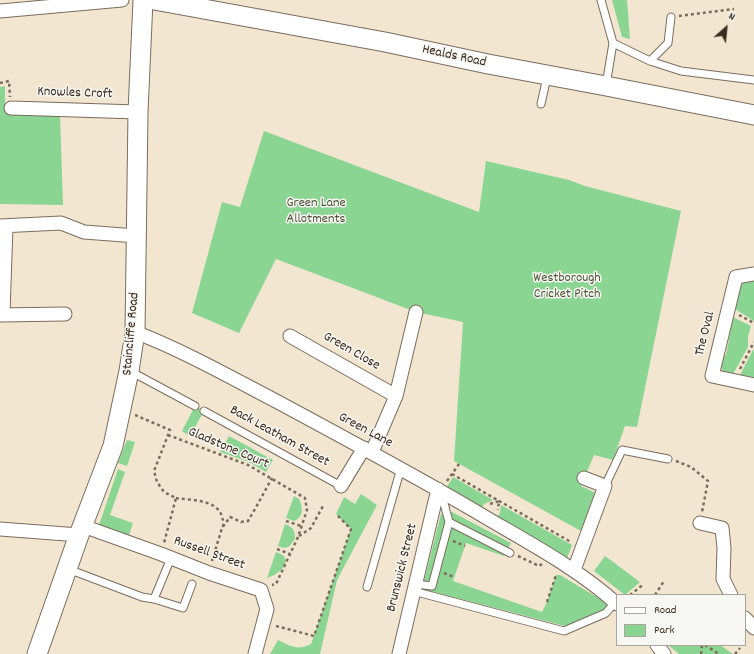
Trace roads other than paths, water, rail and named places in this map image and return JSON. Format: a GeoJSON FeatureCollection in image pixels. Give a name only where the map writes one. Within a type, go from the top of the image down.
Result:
{"type":"FeatureCollection","features":[{"type":"Feature","properties":{"kind":"street"},"geometry":{"type":"LineString","coordinates":[[0,11],[122,0]]}},
{"type":"Feature","properties":{"kind":"street","name":"Staincliffe Road"},"geometry":{"type":"LineString","coordinates":[[37,654],[81,530],[113,446],[130,371],[135,332],[138,112],[143,0]]}},
{"type":"Feature","properties":{"kind":"street","name":"Healds Road"},"geometry":{"type":"LineString","coordinates":[[154,0],[385,42],[488,64],[754,115]]}},
{"type":"Feature","properties":{"kind":"street","name":"Knowles Croft"},"geometry":{"type":"LineString","coordinates":[[11,108],[138,112]]}},
{"type":"Feature","properties":{"kind":"street"},"geometry":{"type":"LineString","coordinates":[[65,314],[2,314],[3,226],[62,223],[84,232],[137,236]]}},
{"type":"Feature","properties":{"kind":"street","name":"The Oval"},"geometry":{"type":"LineString","coordinates":[[754,274],[736,277],[712,376],[754,385]]}},
{"type":"Feature","properties":{"kind":"street"},"geometry":{"type":"LineString","coordinates":[[341,486],[368,450],[396,396],[416,312]]}},
{"type":"Feature","properties":{"kind":"street","name":"Green Lane"},"geometry":{"type":"LineString","coordinates":[[135,332],[157,341],[222,373],[401,468],[574,570],[616,603]]}},
{"type":"Feature","properties":{"kind":"street","name":"Green Close"},"geometry":{"type":"LineString","coordinates":[[290,336],[396,396]]}},
{"type":"Feature","properties":{"kind":"street"},"geometry":{"type":"LineString","coordinates":[[574,570],[604,486],[584,478]]}},
{"type":"Feature","properties":{"kind":"street","name":"Brunswick Street"},"geometry":{"type":"LineString","coordinates":[[398,654],[439,490]]}},
{"type":"Feature","properties":{"kind":"street"},"geometry":{"type":"LineString","coordinates":[[700,523],[722,528],[724,548],[723,579],[730,594]]}},
{"type":"Feature","properties":{"kind":"street","name":"Russell Street"},"geometry":{"type":"LineString","coordinates":[[0,529],[81,530],[166,556],[209,573],[261,590],[267,610],[255,654]]}},
{"type":"Feature","properties":{"kind":"street"},"geometry":{"type":"LineString","coordinates":[[746,619],[754,628]]}},
{"type":"Feature","properties":{"kind":"street"},"geometry":{"type":"LineString","coordinates":[[657,646],[664,654]]}},
{"type":"Feature","properties":{"kind":"lane"},"geometry":{"type":"LineString","coordinates":[[601,0],[613,44],[606,86]]}},
{"type":"Feature","properties":{"kind":"lane"},"geometry":{"type":"LineString","coordinates":[[650,61],[668,43],[671,17]]}},
{"type":"Feature","properties":{"kind":"lane"},"geometry":{"type":"LineString","coordinates":[[613,44],[650,61],[681,71],[754,80]]}},
{"type":"Feature","properties":{"kind":"lane"},"geometry":{"type":"LineString","coordinates":[[541,104],[547,75]]}},
{"type":"Feature","properties":{"kind":"lane"},"geometry":{"type":"LineString","coordinates":[[130,371],[195,406]]}},
{"type":"Feature","properties":{"kind":"lane","name":"Back Leatham Street"},"geometry":{"type":"LineString","coordinates":[[204,411],[341,486]]}},
{"type":"Feature","properties":{"kind":"lane"},"geometry":{"type":"LineString","coordinates":[[604,486],[622,450],[668,459]]}},
{"type":"Feature","properties":{"kind":"lane"},"geometry":{"type":"LineString","coordinates":[[367,587],[401,468]]}},
{"type":"Feature","properties":{"kind":"lane"},"geometry":{"type":"LineString","coordinates":[[414,587],[432,586],[449,522],[439,490]]}},
{"type":"Feature","properties":{"kind":"lane"},"geometry":{"type":"LineString","coordinates":[[449,522],[510,553]]}},
{"type":"Feature","properties":{"kind":"lane"},"geometry":{"type":"LineString","coordinates":[[154,599],[166,556]]}},
{"type":"Feature","properties":{"kind":"lane"},"geometry":{"type":"LineString","coordinates":[[68,569],[142,597],[183,608],[192,584]]}},
{"type":"Feature","properties":{"kind":"lane"},"geometry":{"type":"LineString","coordinates":[[414,587],[564,631],[606,613],[616,603]]}},
{"type":"Feature","properties":{"kind":"park label","name":"Green Lane Allotments"},"geometry":{"type":"Point","coordinates":[316,212]}},
{"type":"Feature","properties":{"kind":"park label","name":"Westborough Cricket Pitch"},"geometry":{"type":"Point","coordinates":[567,288]}}]}
